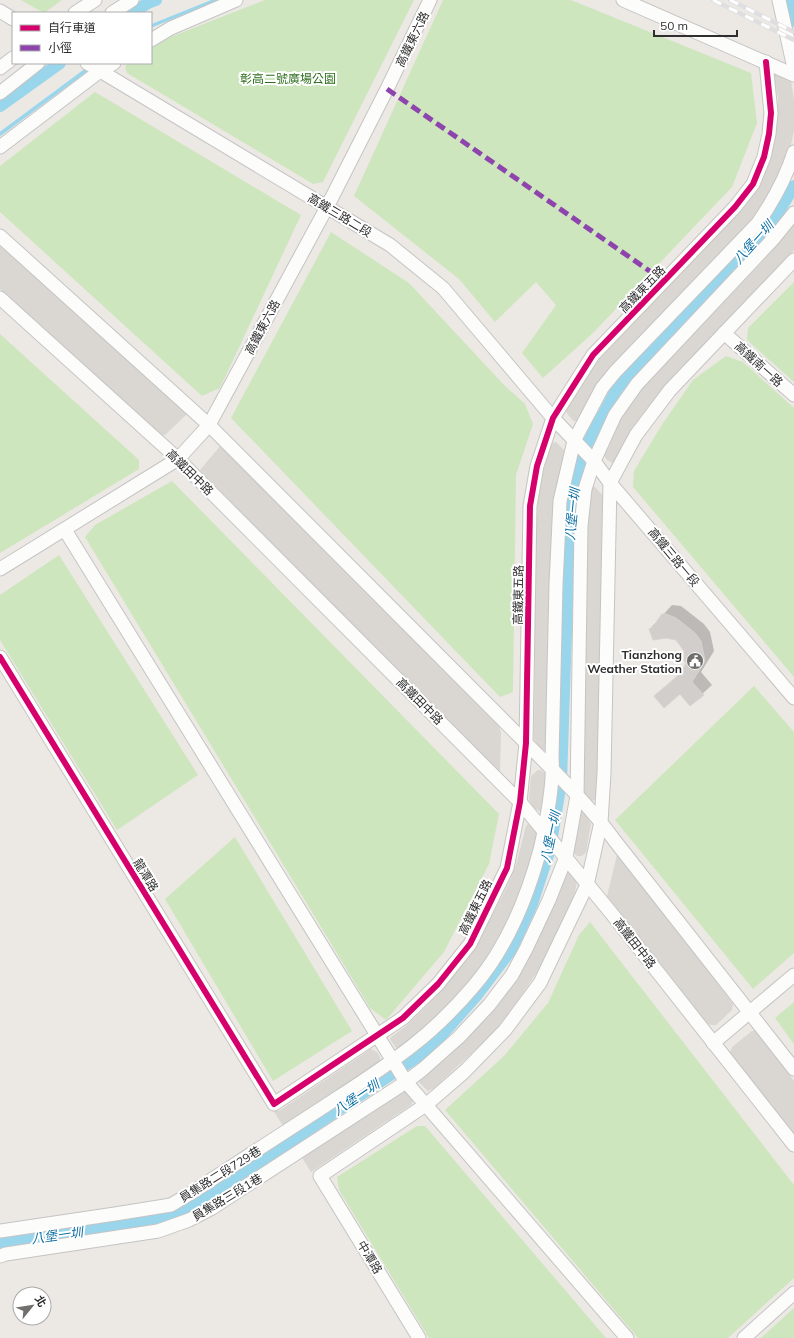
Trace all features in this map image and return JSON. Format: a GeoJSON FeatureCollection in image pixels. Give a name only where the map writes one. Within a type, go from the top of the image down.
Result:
{"type":"FeatureCollection","features":[{"type":"Feature","properties":{"kind":"street"},"geometry":{"type":"LineString","coordinates":[[77,12],[95,0]]}},
{"type":"Feature","properties":{"kind":"street"},"geometry":{"type":"LineString","coordinates":[[114,12],[132,0]]}},
{"type":"Feature","properties":{"kind":"street"},"geometry":{"type":"LineString","coordinates":[[152,39],[171,28],[236,0]]}},
{"type":"Feature","properties":{"kind":"street","name":"高鐵東六路"},"geometry":{"type":"LineString","coordinates":[[0,569],[178,459],[209,425],[327,207],[388,89],[430,0]]}},
{"type":"Feature","properties":{"kind":"street"},"geometry":{"type":"LineString","coordinates":[[623,0],[794,74]]}},
{"type":"Feature","properties":{"kind":"street"},"geometry":{"type":"LineString","coordinates":[[779,0],[794,68]]}},
{"type":"Feature","properties":{"kind":"street"},"geometry":{"type":"LineString","coordinates":[[0,11],[12,18]]}},
{"type":"Feature","properties":{"kind":"street"},"geometry":{"type":"LineString","coordinates":[[0,68],[12,59]]}},
{"type":"Feature","properties":{"kind":"street","name":"高鐵東五路"},"geometry":{"type":"LineString","coordinates":[[274,1104],[403,1018],[438,984],[470,944],[507,868],[520,802],[526,743],[530,506],[537,466],[553,418],[593,355],[735,207],[752,184],[764,157],[769,134],[771,113],[766,62]]}},
{"type":"Feature","properties":{"kind":"street"},"geometry":{"type":"LineString","coordinates":[[0,93],[37,64]]}},
{"type":"Feature","properties":{"kind":"street","name":"高鐵三路二段"},"geometry":{"type":"LineString","coordinates":[[88,64],[390,245],[442,288],[553,418]]}},
{"type":"Feature","properties":{"kind":"street"},"geometry":{"type":"LineString","coordinates":[[0,147],[112,64]]}},
{"type":"Feature","properties":{"kind":"street","name":"員集路二段729巷"},"geometry":{"type":"LineString","coordinates":[[0,1231],[171,1205],[299,1124],[412,1046],[432,1029],[473,987],[506,937],[524,897],[536,862],[544,831],[553,771],[552,758],[558,522],[560,501],[574,441],[602,388],[615,372],[758,223],[772,203],[790,166],[794,152]]}},
{"type":"Feature","properties":{"kind":"street","name":"員集路三段1巷"},"geometry":{"type":"LineString","coordinates":[[0,1256],[158,1232],[189,1220],[212,1208],[406,1082],[423,1069],[459,1037],[489,1005],[512,975],[549,900],[566,856],[577,796],[581,526],[585,489],[594,461],[615,415],[637,384],[774,238],[794,213]]}},
{"type":"Feature","properties":{"kind":"street"},"geometry":{"type":"LineString","coordinates":[[0,236],[209,425],[577,796],[601,822],[794,1070]]}},
{"type":"Feature","properties":{"kind":"street"},"geometry":{"type":"LineString","coordinates":[[427,1104],[464,1072],[505,1030],[540,983],[587,885],[601,822],[604,773],[610,482],[636,435],[670,390],[794,260]]}},
{"type":"Feature","properties":{"kind":"street","name":"高鐵田中路"},"geometry":{"type":"LineString","coordinates":[[0,298],[178,459],[520,802],[566,856],[587,885],[612,914],[794,1145]]}},
{"type":"Feature","properties":{"kind":"street","name":"高鐵南一路"},"geometry":{"type":"LineString","coordinates":[[724,333],[794,395]]}},
{"type":"Feature","properties":{"kind":"street","name":"高鐵三路一段"},"geometry":{"type":"LineString","coordinates":[[553,418],[594,461],[610,482],[794,698]]}},
{"type":"Feature","properties":{"kind":"street"},"geometry":{"type":"LineString","coordinates":[[65,530],[406,1082],[427,1104],[628,1338]]}},
{"type":"Feature","properties":{"kind":"street","name":"龍潭路"},"geometry":{"type":"LineString","coordinates":[[0,657],[274,1104]]}},
{"type":"Feature","properties":{"kind":"street"},"geometry":{"type":"LineString","coordinates":[[713,1043],[794,975]]}},
{"type":"Feature","properties":{"kind":"street","name":"中潭路"},"geometry":{"type":"LineString","coordinates":[[419,1338],[320,1176],[427,1104]]}},
{"type":"Feature","properties":{"kind":"street"},"geometry":{"type":"LineString","coordinates":[[744,1338],[794,1293]]}},
{"type":"Feature","properties":{"kind":"green space"},"geometry":{"type":"Polygon","coordinates":[[[21,0],[62,0],[45,12],[42,12],[21,0]]]}},
{"type":"Feature","properties":{"kind":"green space","name":"彰高二號廣場公園"},"geometry":{"type":"Polygon","coordinates":[[[265,0],[414,0],[323,182],[313,184],[127,73],[125,67],[127,64],[152,64],[152,46],[173,36],[265,0]]]}},
{"type":"Feature","properties":{"kind":"green space"},"geometry":{"type":"Polygon","coordinates":[[[443,0],[571,0],[751,73],[757,123],[732,187],[593,333],[543,378],[522,353],[556,305],[536,282],[495,322],[459,279],[354,196],[443,0]]]}},
{"type":"Feature","properties":{"kind":"green space"},"geometry":{"type":"Polygon","coordinates":[[[95,92],[301,215],[220,388],[202,396],[0,212],[0,166],[95,92]]]}},
{"type":"Feature","properties":{"kind":"green space"},"geometry":{"type":"Polygon","coordinates":[[[331,232],[409,283],[504,385],[525,404],[533,424],[516,475],[513,692],[500,697],[231,418],[331,232]]]}},
{"type":"Feature","properties":{"kind":"green space"},"geometry":{"type":"Polygon","coordinates":[[[794,282],[794,382],[747,340],[748,328],[794,282]]]}},
{"type":"Feature","properties":{"kind":"green space"},"geometry":{"type":"Polygon","coordinates":[[[0,334],[139,460],[139,469],[0,553],[0,334]]]}},
{"type":"Feature","properties":{"kind":"green space"},"geometry":{"type":"Polygon","coordinates":[[[726,356],[743,362],[794,408],[794,677],[633,487],[634,471],[661,426],[693,380],[726,356]]]}},
{"type":"Feature","properties":{"kind":"green space"},"geometry":{"type":"Polygon","coordinates":[[[172,481],[499,814],[489,864],[444,952],[386,1020],[370,1008],[85,537],[95,525],[172,481]]]}},
{"type":"Feature","properties":{"kind":"green space"},"geometry":{"type":"Polygon","coordinates":[[[59,555],[198,775],[117,830],[0,640],[0,595],[59,555]]]}},
{"type":"Feature","properties":{"kind":"green space"},"geometry":{"type":"Polygon","coordinates":[[[754,686],[794,732],[794,953],[753,989],[615,820],[754,686]]]}},
{"type":"Feature","properties":{"kind":"green space"},"geometry":{"type":"Polygon","coordinates":[[[235,837],[352,1031],[273,1081],[165,899],[235,837]]]}},
{"type":"Feature","properties":{"kind":"green space"},"geometry":{"type":"Polygon","coordinates":[[[590,922],[794,1185],[794,1278],[728,1338],[638,1338],[445,1110],[504,1056],[548,1003],[579,935],[590,922]]]}},
{"type":"Feature","properties":{"kind":"green space"},"geometry":{"type":"Polygon","coordinates":[[[794,1002],[794,1044],[775,1018],[794,1002]]]}},
{"type":"Feature","properties":{"kind":"green space"},"geometry":{"type":"Polygon","coordinates":[[[417,1126],[425,1126],[606,1338],[429,1338],[339,1190],[337,1177],[417,1126]]]}},
{"type":"Feature","properties":{"kind":"green space"},"geometry":{"type":"Polygon","coordinates":[[[794,1308],[794,1338],[761,1338],[794,1308]]]}},
{"type":"Feature","properties":{"kind":"shaded area"},"geometry":{"type":"Polygon","coordinates":[[[778,74],[791,80],[794,100],[794,131],[789,153],[775,188],[759,213],[577,421],[573,421],[566,412],[567,408],[596,363],[744,206],[754,192],[767,168],[775,140],[778,97],[774,75],[778,74]]]}},
{"type":"Feature","properties":{"kind":"shaded area"},"geometry":{"type":"Polygon","coordinates":[[[794,224],[794,250],[773,274],[659,393],[632,428],[616,462],[612,463],[606,459],[603,453],[610,434],[638,392],[772,251],[794,224]]]}},
{"type":"Feature","properties":{"kind":"shaded area"},"geometry":{"type":"Polygon","coordinates":[[[0,246],[187,412],[186,415],[165,435],[162,435],[0,289],[0,246]]]}},
{"type":"Feature","properties":{"kind":"shaded area"},"geometry":{"type":"Polygon","coordinates":[[[556,442],[566,452],[548,740],[545,750],[541,749],[534,739],[536,534],[538,500],[545,464],[551,444],[556,442]]]}},
{"type":"Feature","properties":{"kind":"shaded area"},"geometry":{"type":"Polygon","coordinates":[[[221,445],[499,725],[501,733],[500,771],[498,772],[200,470],[221,445]]]}},
{"type":"Feature","properties":{"kind":"shaded area"},"geometry":{"type":"Polygon","coordinates":[[[594,486],[606,499],[603,518],[597,789],[596,799],[592,801],[581,791],[587,515],[590,487],[594,486]]]}},
{"type":"Feature","properties":{"kind":"shaded area"},"geometry":{"type":"Polygon","coordinates":[[[538,770],[541,770],[548,776],[543,811],[541,812],[534,808],[529,800],[531,776],[538,770]]]}},
{"type":"Feature","properties":{"kind":"shaded area"},"geometry":{"type":"Polygon","coordinates":[[[579,811],[585,814],[591,824],[586,852],[582,856],[577,856],[571,850],[579,811]]]}},
{"type":"Feature","properties":{"kind":"shaded area"},"geometry":{"type":"Polygon","coordinates":[[[528,824],[540,835],[522,888],[501,935],[482,965],[447,1006],[426,1026],[400,1047],[396,1048],[390,1039],[391,1037],[406,1026],[428,1005],[476,946],[507,887],[516,865],[526,826],[528,824]]]}},
{"type":"Feature","properties":{"kind":"shaded area"},"geometry":{"type":"Polygon","coordinates":[[[617,855],[733,1004],[732,1010],[716,1025],[708,1024],[607,896],[617,855]]]}},
{"type":"Feature","properties":{"kind":"shaded area"},"geometry":{"type":"Polygon","coordinates":[[[566,869],[574,876],[577,882],[575,892],[554,941],[537,972],[515,1005],[491,1035],[434,1088],[428,1091],[417,1080],[490,1009],[566,869]]]}},
{"type":"Feature","properties":{"kind":"shaded area"},"geometry":{"type":"Polygon","coordinates":[[[752,1031],[755,1031],[794,1081],[794,1135],[730,1053],[732,1047],[752,1031]]]}},
{"type":"Feature","properties":{"kind":"shaded area"},"geometry":{"type":"Polygon","coordinates":[[[371,1049],[377,1052],[380,1057],[380,1064],[284,1127],[272,1109],[279,1111],[371,1049]]]}},
{"type":"Feature","properties":{"kind":"shaded area"},"geometry":{"type":"Polygon","coordinates":[[[403,1090],[413,1101],[411,1105],[311,1172],[301,1156],[403,1090]]]}},
{"type":"Feature","properties":{"kind":"building","name":"Tianzhong Weather Station"},"geometry":{"type":"Polygon","coordinates":[[[662,614],[676,618],[695,633],[701,641],[705,661],[692,682],[704,695],[690,706],[680,694],[664,708],[654,696],[681,673],[686,663],[684,661],[684,651],[676,640],[666,638],[653,640],[649,629],[655,626],[662,614]]]}},
{"type":"Feature","properties":{"kind":"waterway"},"geometry":{"type":"LineString","coordinates":[[134,12],[156,0]]}},
{"type":"Feature","properties":{"kind":"waterway"},"geometry":{"type":"LineString","coordinates":[[152,26],[216,0]]}},
{"type":"Feature","properties":{"kind":"waterway","name":"八堡一圳"},"geometry":{"type":"LineString","coordinates":[[789,0],[794,21]]}},
{"type":"Feature","properties":{"kind":"waterway"},"geometry":{"type":"LineString","coordinates":[[0,106],[59,64]]}},
{"type":"Feature","properties":{"kind":"waterway"},"geometry":{"type":"LineString","coordinates":[[0,134],[89,68]]}},
{"type":"Feature","properties":{"kind":"waterway","name":"八堡一圳"},"geometry":{"type":"LineString","coordinates":[[0,1243],[130,1225],[159,1219],[194,1206],[423,1053],[439,1038],[477,995],[511,950],[532,904],[550,849],[561,782],[570,511],[581,455],[617,389],[771,225],[794,186]]}},
{"type":"Feature","properties":{"kind":"railway"},"geometry":{"type":"LineString","coordinates":[[713,0],[794,40]]}},
{"type":"Feature","properties":{"kind":"railway"},"geometry":{"type":"LineString","coordinates":[[730,0],[794,32]]}},
{"type":"Feature","properties":{"kind":"marked path"},"geometry":{"type":"LineString","coordinates":[[387,89],[664,281]]}},
{"type":"Feature","properties":{"kind":"cycle path"},"geometry":{"type":"LineString","coordinates":[[0,657],[274,1104],[403,1018],[438,984],[470,944],[507,868],[520,802],[526,743],[530,506],[537,466],[553,418],[593,355],[735,207],[753,184],[764,157],[769,134],[771,113],[766,62]]}},
{"type":"Feature","properties":{"kind":"place","name":"Tianzhong Weather Station"},"geometry":{"type":"Point","coordinates":[695,661]}}]}
